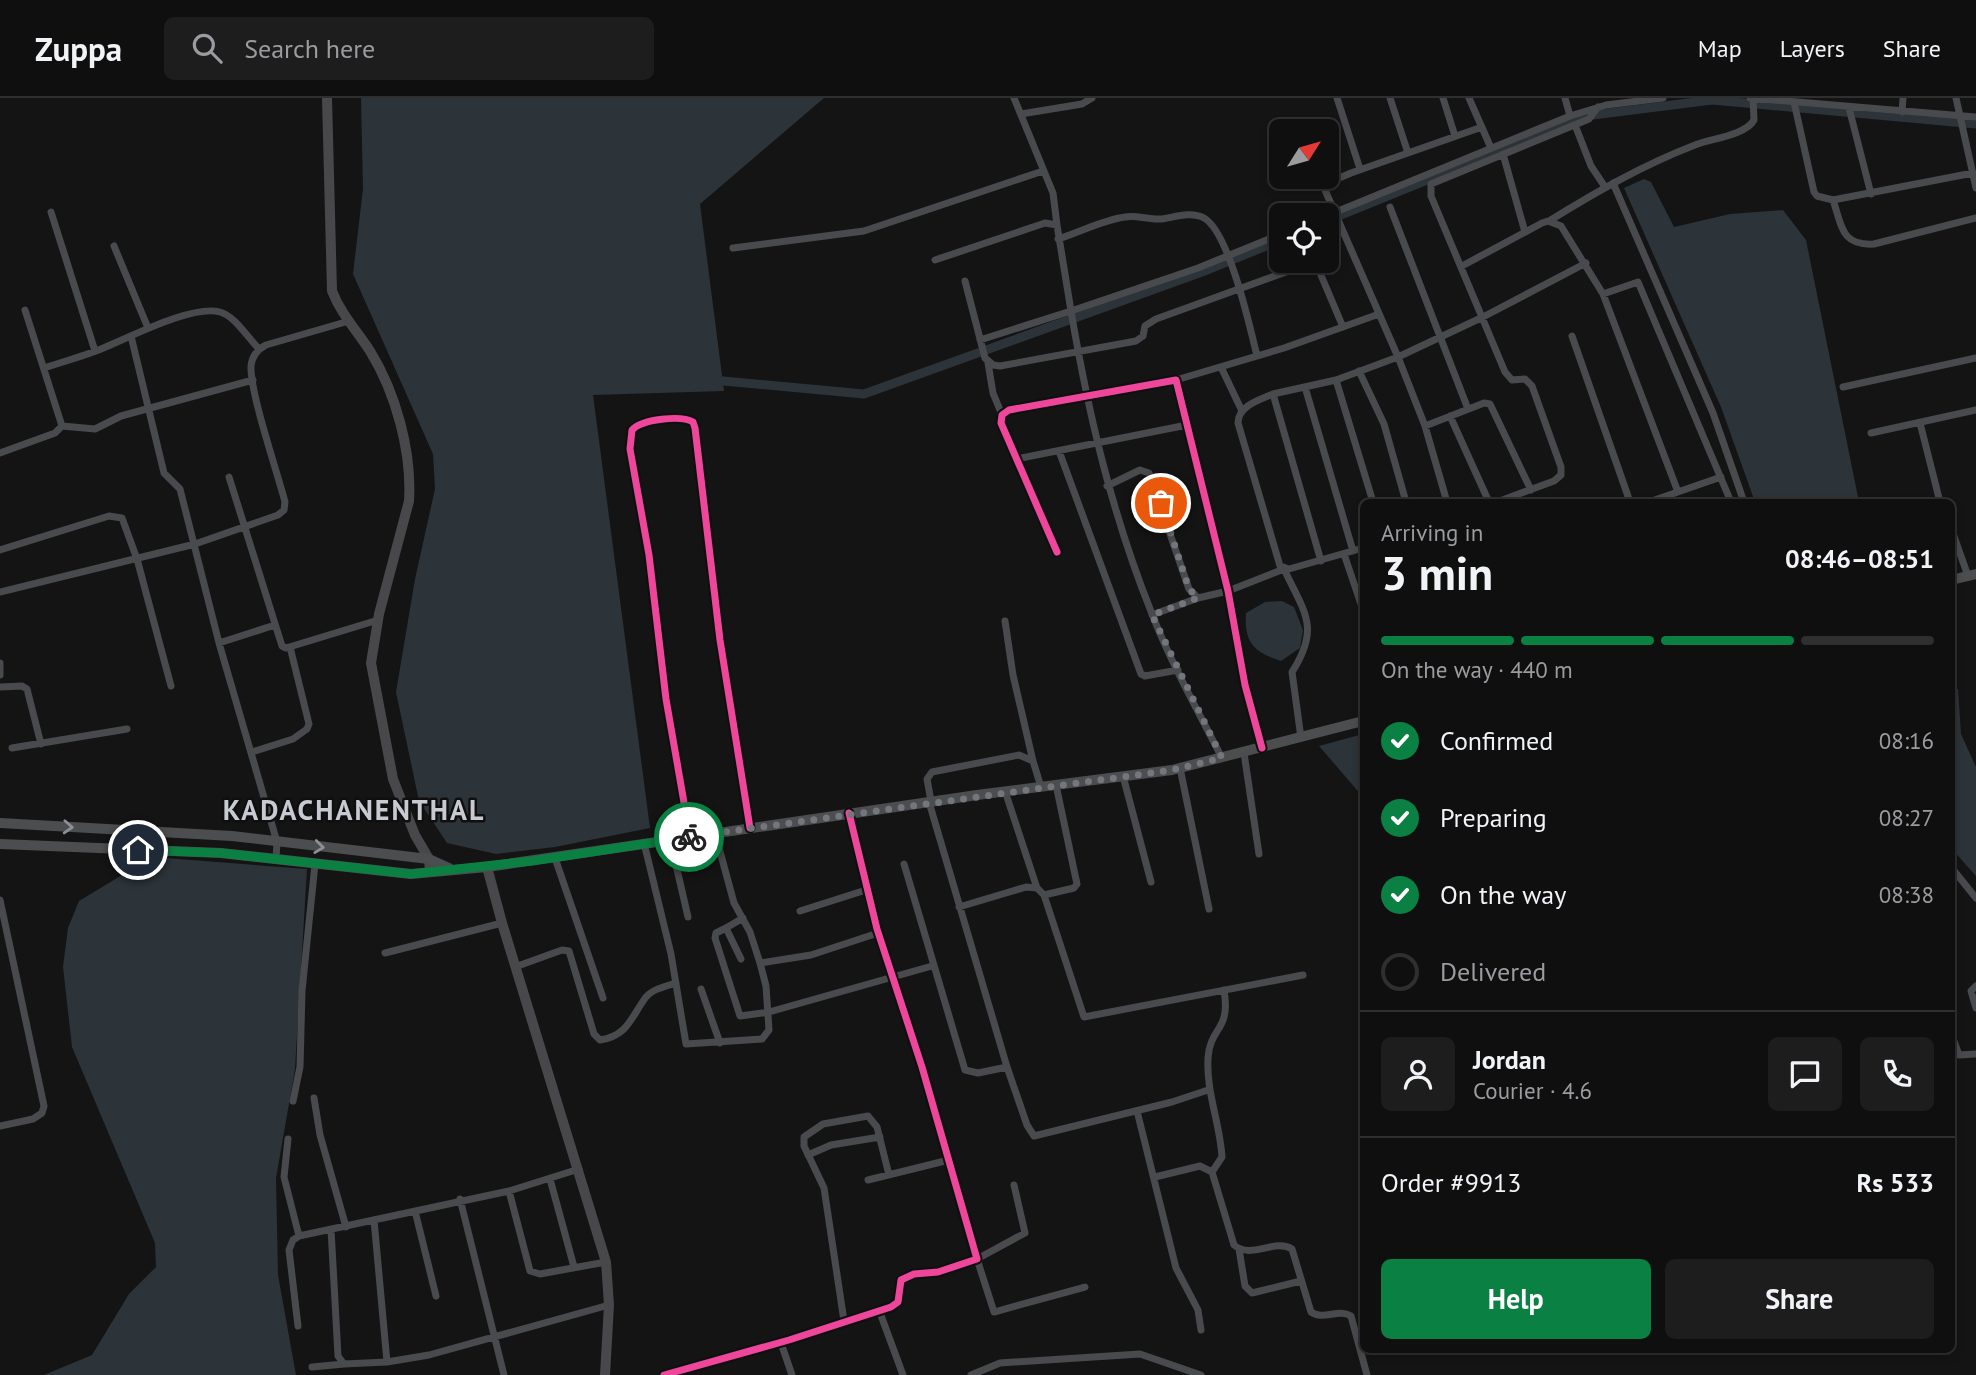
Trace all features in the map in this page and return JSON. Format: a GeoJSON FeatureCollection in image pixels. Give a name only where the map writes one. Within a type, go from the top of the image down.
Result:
{"type":"FeatureCollection","features":[{"type":"Feature","properties":{"kind":"main road"},"geometry":{"type":"LineString","coordinates":[[327,98],[330,278],[338,305],[370,352],[386,384],[404,442],[410,480],[409,501],[378,620],[371,663],[384,738],[402,805],[429,859],[430,872]]}},
{"type":"Feature","properties":{"kind":"main road"},"geometry":{"type":"LineString","coordinates":[[0,844],[221,853],[411,874],[555,858],[849,813],[1180,768],[1360,722]]}},
{"type":"Feature","properties":{"kind":"main road"},"geometry":{"type":"LineString","coordinates":[[1,820],[167,830],[429,859],[452,869]]}},
{"type":"Feature","properties":{"kind":"main road"},"geometry":{"type":"LineString","coordinates":[[487,867],[606,1262],[609,1305],[605,1375]]}},
{"type":"Feature","properties":{"kind":"street"},"geometry":{"type":"LineString","coordinates":[[1014,98],[1055,202],[1058,239],[1086,397],[1107,485],[1152,615],[1222,758]]}},
{"type":"Feature","properties":{"kind":"street"},"geometry":{"type":"LineString","coordinates":[[1021,114],[1082,104],[1092,98]]}},
{"type":"Feature","properties":{"kind":"street"},"geometry":{"type":"LineString","coordinates":[[1338,98],[1360,169]]}},
{"type":"Feature","properties":{"kind":"street"},"geometry":{"type":"LineString","coordinates":[[1390,98],[1408,153]]}},
{"type":"Feature","properties":{"kind":"street"},"geometry":{"type":"LineString","coordinates":[[1443,98],[1455,136]]}},
{"type":"Feature","properties":{"kind":"street"},"geometry":{"type":"LineString","coordinates":[[1469,98],[1491,148]]}},
{"type":"Feature","properties":{"kind":"street"},"geometry":{"type":"LineString","coordinates":[[1565,98],[1570,116]]}},
{"type":"Feature","properties":{"kind":"street"},"geometry":{"type":"LineString","coordinates":[[1339,214],[1570,116],[1663,98]]}},
{"type":"Feature","properties":{"kind":"street"},"geometry":{"type":"LineString","coordinates":[[1902,112],[1903,98]]}},
{"type":"Feature","properties":{"kind":"street"},"geometry":{"type":"LineString","coordinates":[[1956,98],[1976,188]]}},
{"type":"Feature","properties":{"kind":"street"},"geometry":{"type":"LineString","coordinates":[[1462,266],[1609,185],[1683,150],[1746,128],[1754,120],[1751,99],[1795,107],[1850,112],[1976,117]]}},
{"type":"Feature","properties":{"kind":"street"},"geometry":{"type":"LineString","coordinates":[[1795,107],[1817,196],[1833,200],[1973,173]]}},
{"type":"Feature","properties":{"kind":"street"},"geometry":{"type":"LineString","coordinates":[[1505,499],[1553,481],[1560,475],[1562,467],[1532,386],[1525,379],[1512,380],[1505,372],[1431,196],[1431,184],[1575,125],[1596,112]]}},
{"type":"Feature","properties":{"kind":"street"},"geometry":{"type":"LineString","coordinates":[[1850,112],[1871,194]]}},
{"type":"Feature","properties":{"kind":"street"},"geometry":{"type":"LineString","coordinates":[[1575,125],[1591,166],[1609,185],[1704,391],[1743,499]]}},
{"type":"Feature","properties":{"kind":"street"},"geometry":{"type":"LineString","coordinates":[[1327,203],[1325,197],[1328,185],[1360,169],[1482,127]]}},
{"type":"Feature","properties":{"kind":"street"},"geometry":{"type":"LineString","coordinates":[[1503,154],[1525,232]]}},
{"type":"Feature","properties":{"kind":"street"},"geometry":{"type":"LineString","coordinates":[[733,248],[872,229],[1043,171]]}},
{"type":"Feature","properties":{"kind":"street"},"geometry":{"type":"LineString","coordinates":[[1833,200],[1844,232],[1849,240],[1859,245],[1874,244],[1976,218]]}},
{"type":"Feature","properties":{"kind":"street"},"geometry":{"type":"LineString","coordinates":[[1390,207],[1468,409]]}},
{"type":"Feature","properties":{"kind":"street"},"geometry":{"type":"LineString","coordinates":[[51,212],[95,351]]}},
{"type":"Feature","properties":{"kind":"street"},"geometry":{"type":"LineString","coordinates":[[1058,239],[1122,217],[1155,219],[1195,215],[1212,225],[1229,260],[1240,289],[1257,356]]}},
{"type":"Feature","properties":{"kind":"street"},"geometry":{"type":"LineString","coordinates":[[1548,221],[1561,226],[1586,263],[1602,294],[1678,492]]}},
{"type":"Feature","properties":{"kind":"street"},"geometry":{"type":"LineString","coordinates":[[935,260],[1045,223],[1057,225]]}},
{"type":"Feature","properties":{"kind":"street"},"geometry":{"type":"LineString","coordinates":[[1339,230],[1398,357],[1425,426],[1446,499]]}},
{"type":"Feature","properties":{"kind":"street"},"geometry":{"type":"LineString","coordinates":[[981,343],[1229,260],[1269,240]]}},
{"type":"Feature","properties":{"kind":"street"},"geometry":{"type":"LineString","coordinates":[[114,246],[148,328]]}},
{"type":"Feature","properties":{"kind":"street"},"geometry":{"type":"LineString","coordinates":[[1301,738],[1292,672],[1302,656],[1310,625],[1284,569],[1277,561],[1238,423],[1242,411],[1273,394],[1336,380],[1398,357],[1483,317],[1586,263]]}},
{"type":"Feature","properties":{"kind":"street"},"geometry":{"type":"LineString","coordinates":[[987,361],[1000,366],[1136,341],[1143,336],[1144,326],[1149,322],[1283,273]]}},
{"type":"Feature","properties":{"kind":"street"},"geometry":{"type":"LineString","coordinates":[[1321,273],[1343,327]]}},
{"type":"Feature","properties":{"kind":"street"},"geometry":{"type":"LineString","coordinates":[[965,281],[993,393],[1002,415],[1001,423],[1057,552]]}},
{"type":"Feature","properties":{"kind":"street"},"geometry":{"type":"LineString","coordinates":[[1602,294],[1638,282],[1730,499]]}},
{"type":"Feature","properties":{"kind":"street"},"geometry":{"type":"LineString","coordinates":[[25,310],[62,426]]}},
{"type":"Feature","properties":{"kind":"street"},"geometry":{"type":"LineString","coordinates":[[44,368],[95,351],[148,328],[209,310],[222,312],[259,349]]}},
{"type":"Feature","properties":{"kind":"street"},"geometry":{"type":"LineString","coordinates":[[1002,415],[1009,410],[1176,380],[1257,356],[1379,314]]}},
{"type":"Feature","properties":{"kind":"street"},"geometry":{"type":"LineString","coordinates":[[0,592],[195,544],[278,515],[284,509],[285,502],[253,380],[253,359],[259,349],[349,321]]}},
{"type":"Feature","properties":{"kind":"street"},"geometry":{"type":"LineString","coordinates":[[131,336],[164,473],[180,489],[219,643],[277,842],[276,859]]}},
{"type":"Feature","properties":{"kind":"street"},"geometry":{"type":"LineString","coordinates":[[1572,336],[1629,499]]}},
{"type":"Feature","properties":{"kind":"street"},"geometry":{"type":"LineString","coordinates":[[1843,387],[1976,358]]}},
{"type":"Feature","properties":{"kind":"street"},"geometry":{"type":"LineString","coordinates":[[1222,367],[1242,411]]}},
{"type":"Feature","properties":{"kind":"street"},"geometry":{"type":"LineString","coordinates":[[1359,371],[1384,424],[1405,499]]}},
{"type":"Feature","properties":{"kind":"street"},"geometry":{"type":"LineString","coordinates":[[62,426],[95,429],[121,416],[253,380]]}},
{"type":"Feature","properties":{"kind":"street"},"geometry":{"type":"LineString","coordinates":[[1176,380],[1228,591],[1245,685],[1262,748]]}},
{"type":"Feature","properties":{"kind":"street"},"geometry":{"type":"LineString","coordinates":[[1336,380],[1372,499]]}},
{"type":"Feature","properties":{"kind":"street"},"geometry":{"type":"LineString","coordinates":[[1305,387],[1360,598]]}},
{"type":"Feature","properties":{"kind":"street"},"geometry":{"type":"LineString","coordinates":[[1273,394],[1321,561]]}},
{"type":"Feature","properties":{"kind":"street"},"geometry":{"type":"LineString","coordinates":[[1425,426],[1484,403],[1490,404],[1496,411],[1531,489]]}},
{"type":"Feature","properties":{"kind":"street"},"geometry":{"type":"LineString","coordinates":[[1871,433],[1976,410]]}},
{"type":"Feature","properties":{"kind":"street"},"geometry":{"type":"LineString","coordinates":[[1450,416],[1488,499]]}},
{"type":"Feature","properties":{"kind":"street"},"geometry":{"type":"LineString","coordinates":[[690,837],[666,699],[649,555],[630,449],[632,430],[643,423],[684,418],[693,422],[695,428],[720,640],[750,828]]}},
{"type":"Feature","properties":{"kind":"street"},"geometry":{"type":"LineString","coordinates":[[1920,423],[1939,499]]}},
{"type":"Feature","properties":{"kind":"street"},"geometry":{"type":"LineString","coordinates":[[1016,459],[1187,425]]}},
{"type":"Feature","properties":{"kind":"street"},"geometry":{"type":"LineString","coordinates":[[0,453],[55,433],[62,426]]}},
{"type":"Feature","properties":{"kind":"street"},"geometry":{"type":"LineString","coordinates":[[1059,451],[1141,674],[1145,676],[1178,670]]}},
{"type":"Feature","properties":{"kind":"street"},"geometry":{"type":"LineString","coordinates":[[1107,485],[1140,470],[1149,473],[1189,589],[1198,598]]}},
{"type":"Feature","properties":{"kind":"street"},"geometry":{"type":"LineString","coordinates":[[229,477],[282,646],[290,647],[378,620]]}},
{"type":"Feature","properties":{"kind":"street"},"geometry":{"type":"LineString","coordinates":[[1658,499],[1721,477]]}},
{"type":"Feature","properties":{"kind":"street"},"geometry":{"type":"LineString","coordinates":[[0,551],[116,515],[125,522],[171,686]]}},
{"type":"Feature","properties":{"kind":"street"},"geometry":{"type":"LineString","coordinates":[[1955,537],[1972,575]]}},
{"type":"Feature","properties":{"kind":"street"},"geometry":{"type":"LineString","coordinates":[[1152,615],[1198,598],[1228,591],[1284,569],[1360,549]]}},
{"type":"Feature","properties":{"kind":"street"},"geometry":{"type":"LineString","coordinates":[[1005,621],[1013,675],[1041,787]]}},
{"type":"Feature","properties":{"kind":"street"},"geometry":{"type":"LineString","coordinates":[[219,643],[275,625]]}},
{"type":"Feature","properties":{"kind":"street"},"geometry":{"type":"LineString","coordinates":[[252,752],[293,739],[307,729],[290,647]]}},
{"type":"Feature","properties":{"kind":"street"},"geometry":{"type":"LineString","coordinates":[[0,663],[0,675]]}},
{"type":"Feature","properties":{"kind":"street"},"geometry":{"type":"LineString","coordinates":[[0,687],[22,686],[27,689],[41,744]]}},
{"type":"Feature","properties":{"kind":"street"},"geometry":{"type":"LineString","coordinates":[[12,748],[127,729]]}},
{"type":"Feature","properties":{"kind":"street"},"geometry":{"type":"LineString","coordinates":[[1244,753],[1259,854]]}},
{"type":"Feature","properties":{"kind":"street"},"geometry":{"type":"LineString","coordinates":[[1033,761],[1019,755],[932,772],[927,779],[930,802],[960,908],[1007,1068],[1027,1125],[1034,1136],[1137,1111],[1208,1090]]}},
{"type":"Feature","properties":{"kind":"street"},"geometry":{"type":"LineString","coordinates":[[1180,768],[1209,909]]}},
{"type":"Feature","properties":{"kind":"street"},"geometry":{"type":"LineString","coordinates":[[1123,776],[1151,882]]}},
{"type":"Feature","properties":{"kind":"street"},"geometry":{"type":"LineString","coordinates":[[1044,895],[1074,888],[1077,884],[1056,785]]}},
{"type":"Feature","properties":{"kind":"street"},"geometry":{"type":"LineString","coordinates":[[1006,791],[1037,888],[1044,895],[1084,1017],[1303,975]]}},
{"type":"Feature","properties":{"kind":"street"},"geometry":{"type":"LineString","coordinates":[[849,813],[878,933],[994,1312],[1085,1287]]}},
{"type":"Feature","properties":{"kind":"street"},"geometry":{"type":"LineString","coordinates":[[644,843],[676,983],[686,1044],[765,1038],[769,1030],[769,1012],[760,963],[743,918],[734,903],[715,833]]}},
{"type":"Feature","properties":{"kind":"street"},"geometry":{"type":"LineString","coordinates":[[670,839],[688,917]]}},
{"type":"Feature","properties":{"kind":"street"},"geometry":{"type":"LineString","coordinates":[[555,858],[603,998]]}},
{"type":"Feature","properties":{"kind":"street"},"geometry":{"type":"LineString","coordinates":[[293,1101],[300,1067],[302,991],[315,864]]}},
{"type":"Feature","properties":{"kind":"street"},"geometry":{"type":"LineString","coordinates":[[904,864],[932,966],[965,1070],[978,1073],[1007,1068]]}},
{"type":"Feature","properties":{"kind":"street"},"geometry":{"type":"LineString","coordinates":[[1955,872],[1976,898]]}},
{"type":"Feature","properties":{"kind":"street"},"geometry":{"type":"LineString","coordinates":[[960,908],[1026,887],[1037,888]]}},
{"type":"Feature","properties":{"kind":"street"},"geometry":{"type":"LineString","coordinates":[[800,911],[866,890]]}},
{"type":"Feature","properties":{"kind":"street"},"geometry":{"type":"LineString","coordinates":[[0,900],[2,923],[44,1106],[42,1113],[33,1119],[0,1126]]}},
{"type":"Feature","properties":{"kind":"street"},"geometry":{"type":"LineString","coordinates":[[743,918],[716,933],[715,938],[738,1013],[743,1016],[769,1012],[932,966]]}},
{"type":"Feature","properties":{"kind":"street"},"geometry":{"type":"LineString","coordinates":[[385,953],[502,923]]}},
{"type":"Feature","properties":{"kind":"street"},"geometry":{"type":"LineString","coordinates":[[726,928],[741,958]]}},
{"type":"Feature","properties":{"kind":"street"},"geometry":{"type":"LineString","coordinates":[[760,963],[811,955],[878,933]]}},
{"type":"Feature","properties":{"kind":"street"},"geometry":{"type":"LineString","coordinates":[[515,967],[562,950],[569,951],[593,1034],[600,1041],[628,1028],[646,998],[658,989],[676,983]]}},
{"type":"Feature","properties":{"kind":"street"},"geometry":{"type":"LineString","coordinates":[[1976,986],[1971,991],[1976,1008]]}},
{"type":"Feature","properties":{"kind":"street"},"geometry":{"type":"LineString","coordinates":[[701,989],[716,1023],[720,1043]]}},
{"type":"Feature","properties":{"kind":"street"},"geometry":{"type":"LineString","coordinates":[[1212,1172],[1222,1157],[1208,1090],[1208,1055],[1227,1011],[1224,990]]}},
{"type":"Feature","properties":{"kind":"street"},"geometry":{"type":"LineString","coordinates":[[1955,1044],[1959,1055],[1966,1057],[1976,1054]]}},
{"type":"Feature","properties":{"kind":"street"},"geometry":{"type":"LineString","coordinates":[[314,1098],[320,1135],[346,1227]]}},
{"type":"Feature","properties":{"kind":"street"},"geometry":{"type":"LineString","coordinates":[[1137,1111],[1176,1268],[1198,1310],[1201,1330]]}},
{"type":"Feature","properties":{"kind":"street"},"geometry":{"type":"LineString","coordinates":[[844,1321],[824,1188],[808,1155],[804,1137],[823,1124],[868,1116],[875,1122],[889,1175]]}},
{"type":"Feature","properties":{"kind":"street"},"geometry":{"type":"LineString","coordinates":[[808,1155],[831,1145],[880,1137]]}},
{"type":"Feature","properties":{"kind":"street"},"geometry":{"type":"LineString","coordinates":[[288,1139],[284,1177],[299,1236]]}},
{"type":"Feature","properties":{"kind":"street"},"geometry":{"type":"LineString","coordinates":[[868,1180],[949,1160]]}},
{"type":"Feature","properties":{"kind":"street"},"geometry":{"type":"LineString","coordinates":[[1155,1177],[1200,1166],[1212,1172],[1234,1245],[1247,1251],[1288,1246],[1294,1252],[1301,1281],[1315,1315],[1342,1313],[1351,1316],[1360,1349]]}},
{"type":"Feature","properties":{"kind":"street"},"geometry":{"type":"LineString","coordinates":[[299,1326],[289,1250],[293,1240],[299,1236],[460,1199],[509,1191],[579,1169]]}},
{"type":"Feature","properties":{"kind":"street"},"geometry":{"type":"LineString","coordinates":[[550,1180],[574,1267]]}},
{"type":"Feature","properties":{"kind":"street"},"geometry":{"type":"LineString","coordinates":[[664,1375],[780,1343],[898,1302],[901,1280],[907,1276],[938,1272],[977,1259],[1025,1233],[1014,1185]]}},
{"type":"Feature","properties":{"kind":"street"},"geometry":{"type":"LineString","coordinates":[[509,1191],[530,1271],[540,1274],[606,1262]]}},
{"type":"Feature","properties":{"kind":"street"},"geometry":{"type":"LineString","coordinates":[[460,1199],[504,1375]]}},
{"type":"Feature","properties":{"kind":"street"},"geometry":{"type":"LineString","coordinates":[[415,1211],[436,1296]]}},
{"type":"Feature","properties":{"kind":"street"},"geometry":{"type":"LineString","coordinates":[[374,1220],[387,1362]]}},
{"type":"Feature","properties":{"kind":"street"},"geometry":{"type":"LineString","coordinates":[[331,1229],[338,1356],[344,1364]]}},
{"type":"Feature","properties":{"kind":"street"},"geometry":{"type":"LineString","coordinates":[[1239,1249],[1245,1286],[1252,1293],[1301,1281]]}},
{"type":"Feature","properties":{"kind":"street"},"geometry":{"type":"LineString","coordinates":[[312,1367],[387,1362],[442,1352],[609,1305]]}},
{"type":"Feature","properties":{"kind":"street"},"geometry":{"type":"LineString","coordinates":[[879,1310],[903,1375]]}},
{"type":"Feature","properties":{"kind":"street"},"geometry":{"type":"LineString","coordinates":[[780,1343],[792,1375]]}},
{"type":"Feature","properties":{"kind":"street"},"geometry":{"type":"LineString","coordinates":[[1361,1353],[1367,1375]]}},
{"type":"Feature","properties":{"kind":"street"},"geometry":{"type":"LineString","coordinates":[[971,1375],[1000,1363],[1140,1354],[1201,1375]]}},
{"type":"Feature","properties":{"kind":"shaded area"},"geometry":{"type":"Polygon","coordinates":[[[361,98],[824,98],[700,204],[724,391],[593,395],[650,828],[555,847],[496,854],[447,843],[419,801],[396,692],[415,579],[435,489],[433,454],[353,274],[363,189],[361,98]]]}},
{"type":"Feature","properties":{"kind":"shaded area"},"geometry":{"type":"Polygon","coordinates":[[[1644,179],[1651,182],[1674,227],[1730,214],[1783,210],[1806,240],[1858,499],[1754,499],[1721,407],[1624,188],[1644,179]]]}},
{"type":"Feature","properties":{"kind":"shaded area"},"geometry":{"type":"Polygon","coordinates":[[[1282,601],[1294,607],[1303,630],[1300,648],[1281,661],[1264,654],[1253,645],[1247,632],[1246,613],[1265,602],[1282,601]]]}},
{"type":"Feature","properties":{"kind":"shaded area"},"geometry":{"type":"Polygon","coordinates":[[[1955,689],[1958,689],[1961,734],[1976,767],[1976,876],[1955,852],[1955,689]]]}},
{"type":"Feature","properties":{"kind":"shaded area"},"geometry":{"type":"Polygon","coordinates":[[[1360,735],[1360,794],[1319,746],[1360,735]]]}},
{"type":"Feature","properties":{"kind":"shaded area"},"geometry":{"type":"Polygon","coordinates":[[[152,857],[307,869],[295,1069],[276,1178],[278,1275],[296,1375],[44,1375],[92,1355],[129,1294],[156,1267],[155,1243],[72,1047],[63,967],[68,928],[79,901],[152,857]]]}},
{"type":"Feature","properties":{"kind":"waterway"},"geometry":{"type":"LineString","coordinates":[[1339,216],[1585,116],[1712,100],[1976,124]]}},
{"type":"Feature","properties":{"kind":"waterway"},"geometry":{"type":"LineString","coordinates":[[712,380],[864,394],[1202,272],[1269,245]]}},
{"type":"Feature","properties":{"kind":"cycle path"},"geometry":{"type":"LineString","coordinates":[[1057,552],[1001,423],[1002,415],[1009,410],[1176,380],[1228,591],[1245,685],[1262,748]]}},
{"type":"Feature","properties":{"kind":"cycle path"},"geometry":{"type":"LineString","coordinates":[[690,837],[666,699],[649,555],[630,449],[632,430],[644,423],[662,419],[687,420],[693,422],[695,428],[720,640],[750,828]]}},
{"type":"Feature","properties":{"kind":"cycle path"},"geometry":{"type":"LineString","coordinates":[[664,1375],[789,1340],[891,1307],[898,1302],[901,1280],[914,1274],[938,1272],[977,1259],[922,1067],[877,929],[849,813]]}},
{"type":"Feature","properties":{"kind":"way so far"},"geometry":{"type":"LineString","coordinates":[[689,837],[1172,770],[1222,758],[1152,615],[1198,598],[1189,589],[1161,503]]}},
{"type":"Feature","properties":{"kind":"district","name":"KADACHANENTHAL"},"geometry":{"type":"Point","coordinates":[354,810]}},
{"type":"Feature","properties":{"kind":"route"},"geometry":{"type":"LineString","coordinates":[[138,850],[221,853],[411,874],[555,858],[689,837]]}}]}
